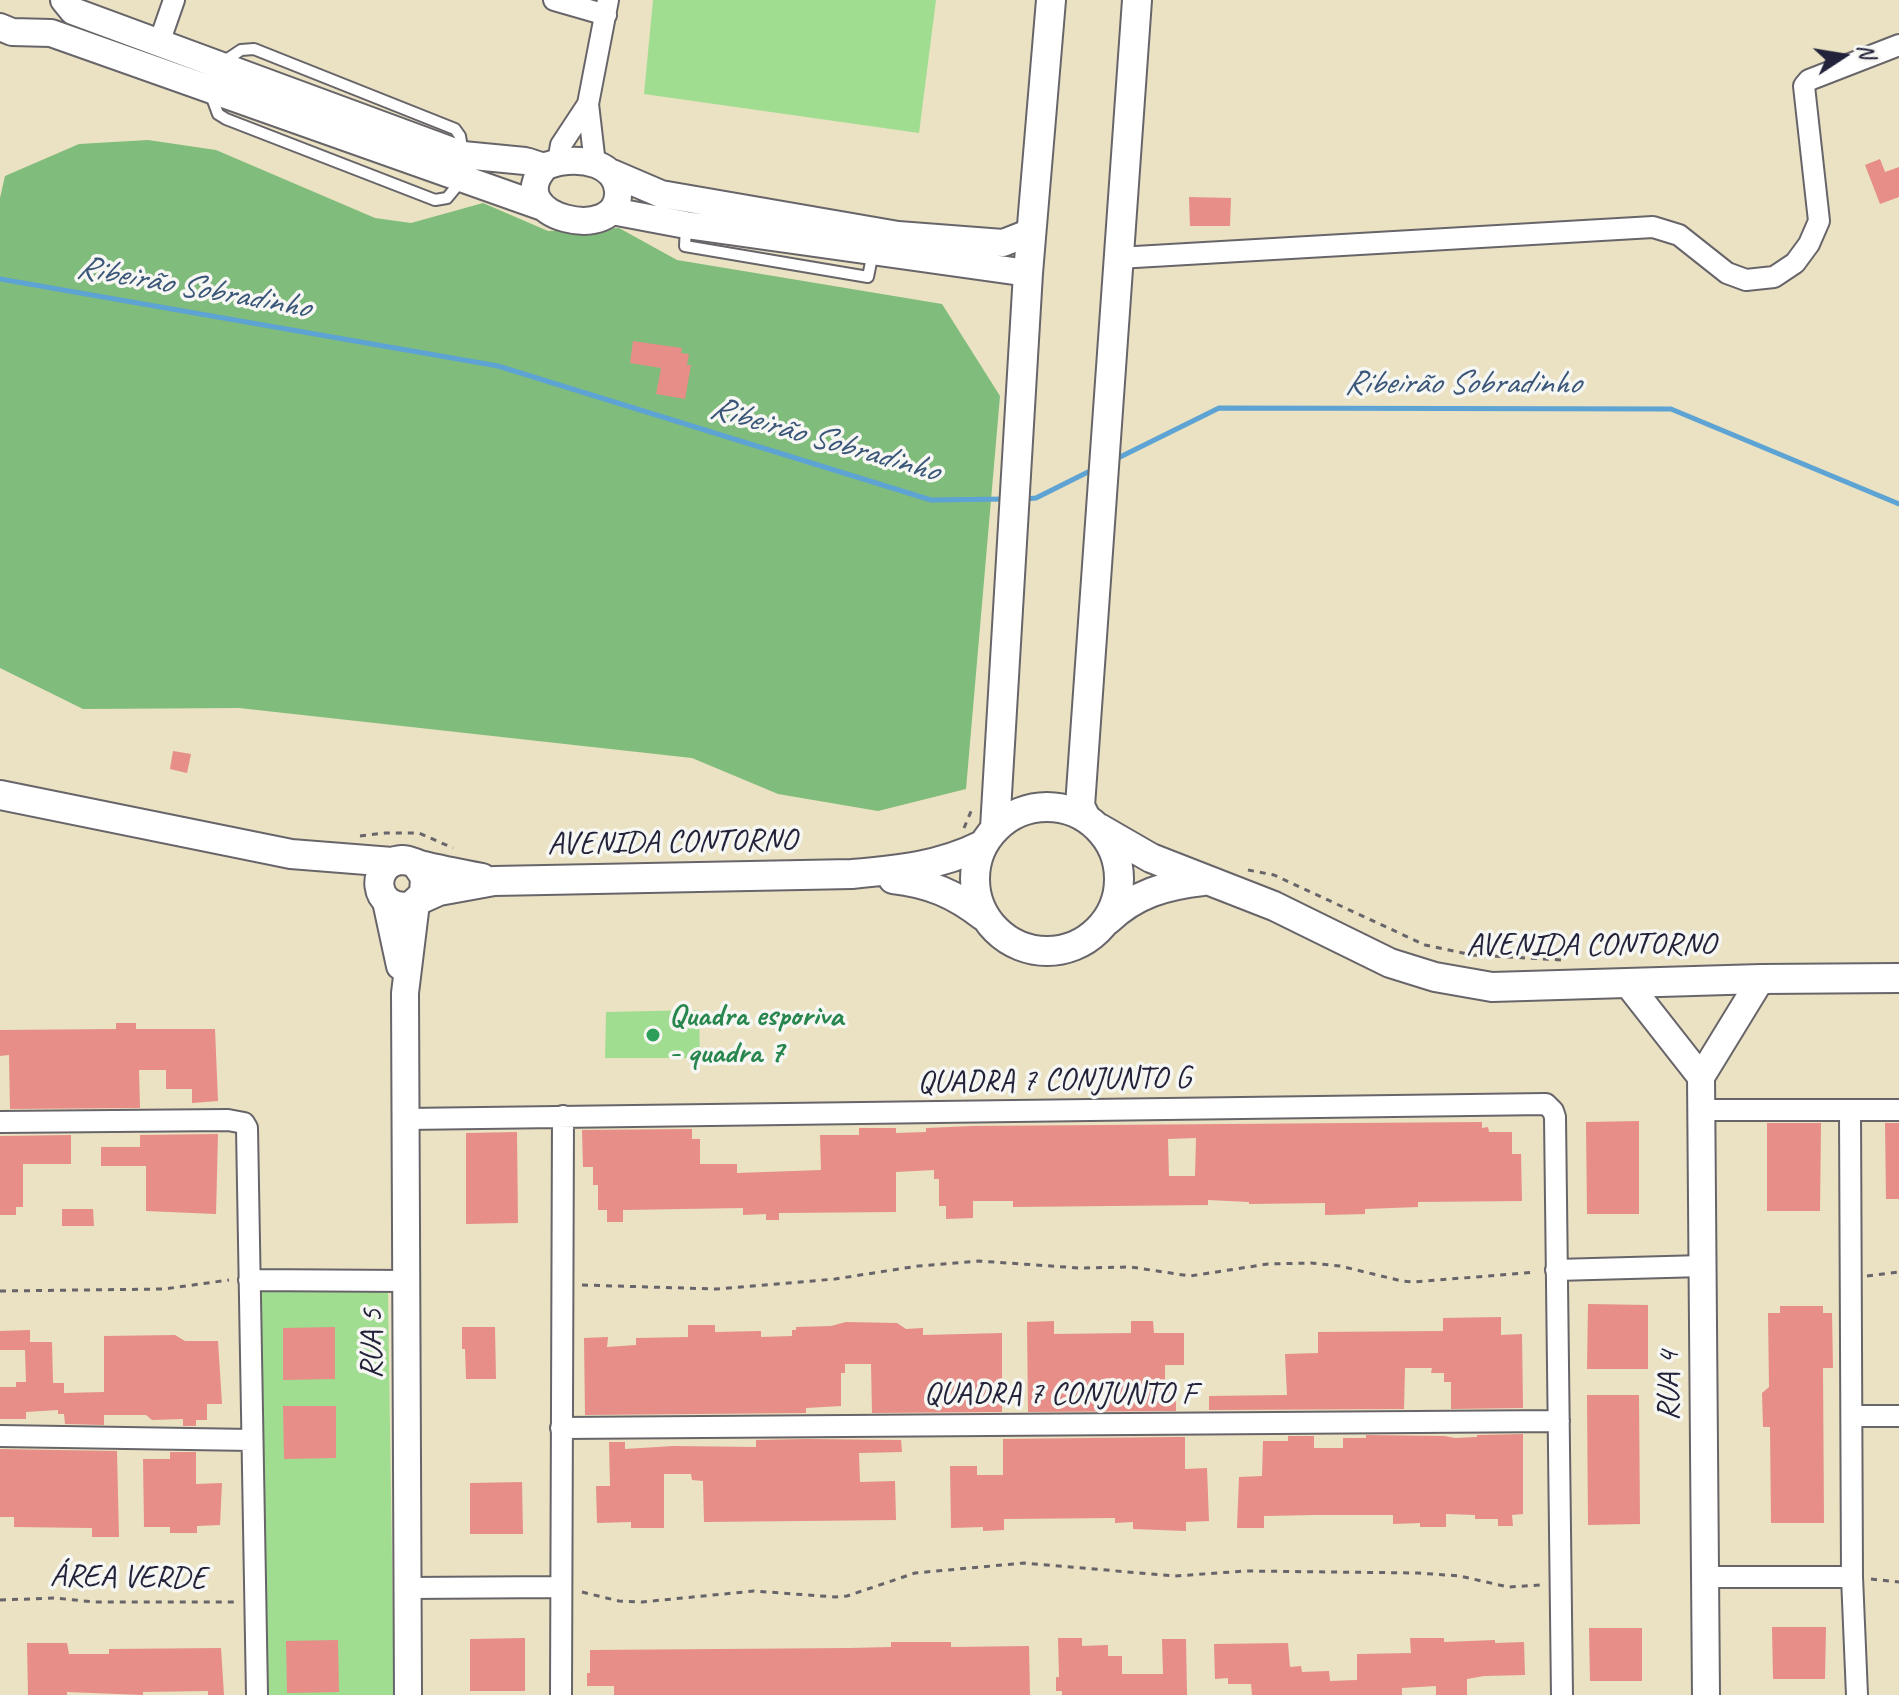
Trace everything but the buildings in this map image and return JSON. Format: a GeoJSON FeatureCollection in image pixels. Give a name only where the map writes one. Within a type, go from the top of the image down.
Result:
{"type":"FeatureCollection","features":[{"type":"Feature","properties":{"kind":"main road"},"geometry":{"type":"LineString","coordinates":[[1051,0],[1028,273],[994,799],[979,835],[975,892],[983,916],[999,935],[1020,947],[1044,953],[1069,949],[1090,938],[1121,907],[1143,894],[1181,883],[1208,880]]}},
{"type":"Feature","properties":{"kind":"main road"},"geometry":{"type":"LineString","coordinates":[[1088,818],[1102,495],[1137,0]]}},
{"type":"Feature","properties":{"kind":"main road","name":"AVENIDA CONTORNO"},"geometry":{"type":"LineString","coordinates":[[0,795],[291,854],[404,863],[494,881]]}},
{"type":"Feature","properties":{"kind":"main road"},"geometry":{"type":"LineString","coordinates":[[979,835],[1029,808],[1049,806],[1068,809],[1088,818],[1113,849],[1119,873],[1117,897],[1108,920]]}},
{"type":"Feature","properties":{"kind":"main road","name":"AVENIDA CONTORNO"},"geometry":{"type":"LineString","coordinates":[[1088,818],[1151,858],[1285,911],[1390,963],[1435,977],[1492,987],[1899,978]]}},
{"type":"Feature","properties":{"kind":"main road","name":"AVENIDA CONTORNO"},"geometry":{"type":"LineString","coordinates":[[418,902],[439,891],[494,881],[852,874],[910,869],[956,858],[979,835]]}},
{"type":"Feature","properties":{"kind":"main road","name":"AVENIDA CONTORNO"},"geometry":{"type":"LineString","coordinates":[[291,854],[367,883],[385,899]]}},
{"type":"Feature","properties":{"kind":"main road"},"geometry":{"type":"LineString","coordinates":[[404,863],[425,877],[426,886],[418,902],[398,907],[385,899],[379,881],[385,867],[404,863]]}},
{"type":"Feature","properties":{"kind":"main road","name":"AVENIDA CONTORNO"},"geometry":{"type":"LineString","coordinates":[[852,874],[932,886],[962,900],[983,916]]}},
{"type":"Feature","properties":{"kind":"street"},"geometry":{"type":"LineString","coordinates":[[37,32],[46,27],[53,12],[53,0]]}},
{"type":"Feature","properties":{"kind":"street"},"geometry":{"type":"LineString","coordinates":[[64,0],[73,11],[219,64],[463,167],[560,217],[580,221],[601,218],[612,211],[618,188],[604,169],[588,104]]}},
{"type":"Feature","properties":{"kind":"street"},"geometry":{"type":"LineString","coordinates":[[159,43],[174,0]]}},
{"type":"Feature","properties":{"kind":"street"},"geometry":{"type":"LineString","coordinates":[[540,206],[536,182],[539,173],[551,164],[588,104],[607,7],[554,0]]}},
{"type":"Feature","properties":{"kind":"street"},"geometry":{"type":"LineString","coordinates":[[0,27],[12,32],[51,33],[209,89],[463,167],[578,161],[661,194],[898,235],[1003,243],[1031,232]]}},
{"type":"Feature","properties":{"kind":"street"},"geometry":{"type":"LineString","coordinates":[[1118,258],[1653,227],[1679,235],[1727,273],[1746,280],[1774,277],[1795,263],[1809,244],[1819,221],[1804,86],[1809,80],[1899,45]]}},
{"type":"Feature","properties":{"kind":"street"},"geometry":{"type":"LineString","coordinates":[[612,211],[686,225],[1028,273]]}},
{"type":"Feature","properties":{"kind":"street","name":"RUA 5"},"geometry":{"type":"LineString","coordinates":[[385,899],[405,993]]}},
{"type":"Feature","properties":{"kind":"street","name":"RUA 5"},"geometry":{"type":"LineString","coordinates":[[408,1695],[405,993],[418,902]]}},
{"type":"Feature","properties":{"kind":"street"},"geometry":{"type":"LineString","coordinates":[[1628,984],[1701,1077],[1761,979]]}},
{"type":"Feature","properties":{"kind":"street","name":"RUA 4"},"geometry":{"type":"LineString","coordinates":[[1701,1077],[1706,1695]]}},
{"type":"Feature","properties":{"kind":"street","name":"QUADRA 7 CONJUNTO G"},"geometry":{"type":"LineString","coordinates":[[406,1119],[1546,1104],[1555,1117],[1556,1270]]}},
{"type":"Feature","properties":{"kind":"street"},"geometry":{"type":"LineString","coordinates":[[1702,1110],[1899,1110]]}},
{"type":"Feature","properties":{"kind":"street"},"geometry":{"type":"LineString","coordinates":[[1850,1111],[1852,1577],[1857,1695]]}},
{"type":"Feature","properties":{"kind":"street"},"geometry":{"type":"LineString","coordinates":[[561,1695],[563,1116]]}},
{"type":"Feature","properties":{"kind":"street"},"geometry":{"type":"LineString","coordinates":[[0,1122],[228,1120],[244,1123],[248,1138],[257,1695]]}},
{"type":"Feature","properties":{"kind":"street"},"geometry":{"type":"LineString","coordinates":[[1562,1695],[1556,1270],[1703,1266]]}},
{"type":"Feature","properties":{"kind":"street"},"geometry":{"type":"LineString","coordinates":[[249,1280],[406,1281]]}},
{"type":"Feature","properties":{"kind":"street"},"geometry":{"type":"LineString","coordinates":[[1852,1416],[1899,1416]]}},
{"type":"Feature","properties":{"kind":"street","name":"QUADRA 7 CONJUNTO F"},"geometry":{"type":"LineString","coordinates":[[561,1428],[1559,1421]]}},
{"type":"Feature","properties":{"kind":"street"},"geometry":{"type":"LineString","coordinates":[[0,1436],[252,1440]]}},
{"type":"Feature","properties":{"kind":"street"},"geometry":{"type":"LineString","coordinates":[[1705,1577],[1852,1577]]}},
{"type":"Feature","properties":{"kind":"street"},"geometry":{"type":"LineString","coordinates":[[408,1588],[560,1587]]}},
{"type":"Feature","properties":{"kind":"path"},"geometry":{"type":"LineString","coordinates":[[979,835],[967,824],[976,795],[994,799],[1003,805],[1062,801],[1088,818]]}},
{"type":"Feature","properties":{"kind":"path"},"geometry":{"type":"LineString","coordinates":[[358,836],[419,833],[464,853]]}},
{"type":"Feature","properties":{"kind":"path"},"geometry":{"type":"LineString","coordinates":[[1243,869],[1274,875],[1425,945],[1472,955],[1573,960]]}},
{"type":"Feature","properties":{"kind":"path"},"geometry":{"type":"LineString","coordinates":[[564,1284],[716,1289],[835,1279],[918,1266],[979,1261],[1079,1268],[1131,1267],[1190,1276],[1268,1264],[1311,1263],[1414,1282],[1556,1270]]}},
{"type":"Feature","properties":{"kind":"path"},"geometry":{"type":"LineString","coordinates":[[1851,1278],[1899,1272]]}},
{"type":"Feature","properties":{"kind":"path"},"geometry":{"type":"LineString","coordinates":[[0,1291],[164,1289],[206,1281],[249,1280]]}},
{"type":"Feature","properties":{"kind":"path"},"geometry":{"type":"LineString","coordinates":[[560,1587],[630,1602],[754,1591],[835,1597],[847,1596],[915,1573],[1024,1563],[1175,1576],[1246,1571],[1363,1571],[1460,1576],[1508,1587],[1561,1584]]}},
{"type":"Feature","properties":{"kind":"path"},"geometry":{"type":"LineString","coordinates":[[1852,1577],[1899,1582]]}},
{"type":"Feature","properties":{"kind":"path","name":"ÁREA VERDE"},"geometry":{"type":"LineString","coordinates":[[0,1600],[255,1601]]}},
{"type":"Feature","properties":{"kind":"green space"},"geometry":{"type":"Polygon","coordinates":[[[653,0],[936,0],[919,133],[644,94],[653,0]]]}},
{"type":"Feature","properties":{"kind":"green space"},"geometry":{"type":"Polygon","coordinates":[[[148,140],[216,150],[375,218],[411,223],[483,203],[548,231],[619,228],[677,260],[942,304],[1000,396],[966,789],[878,811],[778,794],[692,758],[239,708],[83,709],[0,668],[0,198],[5,176],[79,144],[148,140]]]}},
{"type":"Feature","properties":{"kind":"green space","name":"Quadra esporiva - quadra 7"},"geometry":{"type":"Polygon","coordinates":[[[699,1010],[700,1058],[605,1058],[606,1012],[699,1010]]]}},
{"type":"Feature","properties":{"kind":"green space"},"geometry":{"type":"Polygon","coordinates":[[[259,1292],[388,1292],[394,1695],[267,1695],[259,1292]]]}},
{"type":"Feature","properties":{"kind":"waterway","name":"Ribeirão Sobradinho"},"geometry":{"type":"LineString","coordinates":[[0,279],[498,366],[931,500],[1007,499]]}},
{"type":"Feature","properties":{"kind":"waterway","name":"Ribeirão Sobradinho"},"geometry":{"type":"LineString","coordinates":[[1116,459],[1219,408],[1671,409],[1899,504]]}},
{"type":"Feature","properties":{"kind":"waterway","name":"Ribeirão Sobradinho"},"geometry":{"type":"LineString","coordinates":[[1025,499],[1036,498],[1092,470]]}},
{"type":"Feature","properties":{"kind":"place","name":"Quadra esporiva - quadra 7"},"geometry":{"type":"Point","coordinates":[653,1035]}}]}
